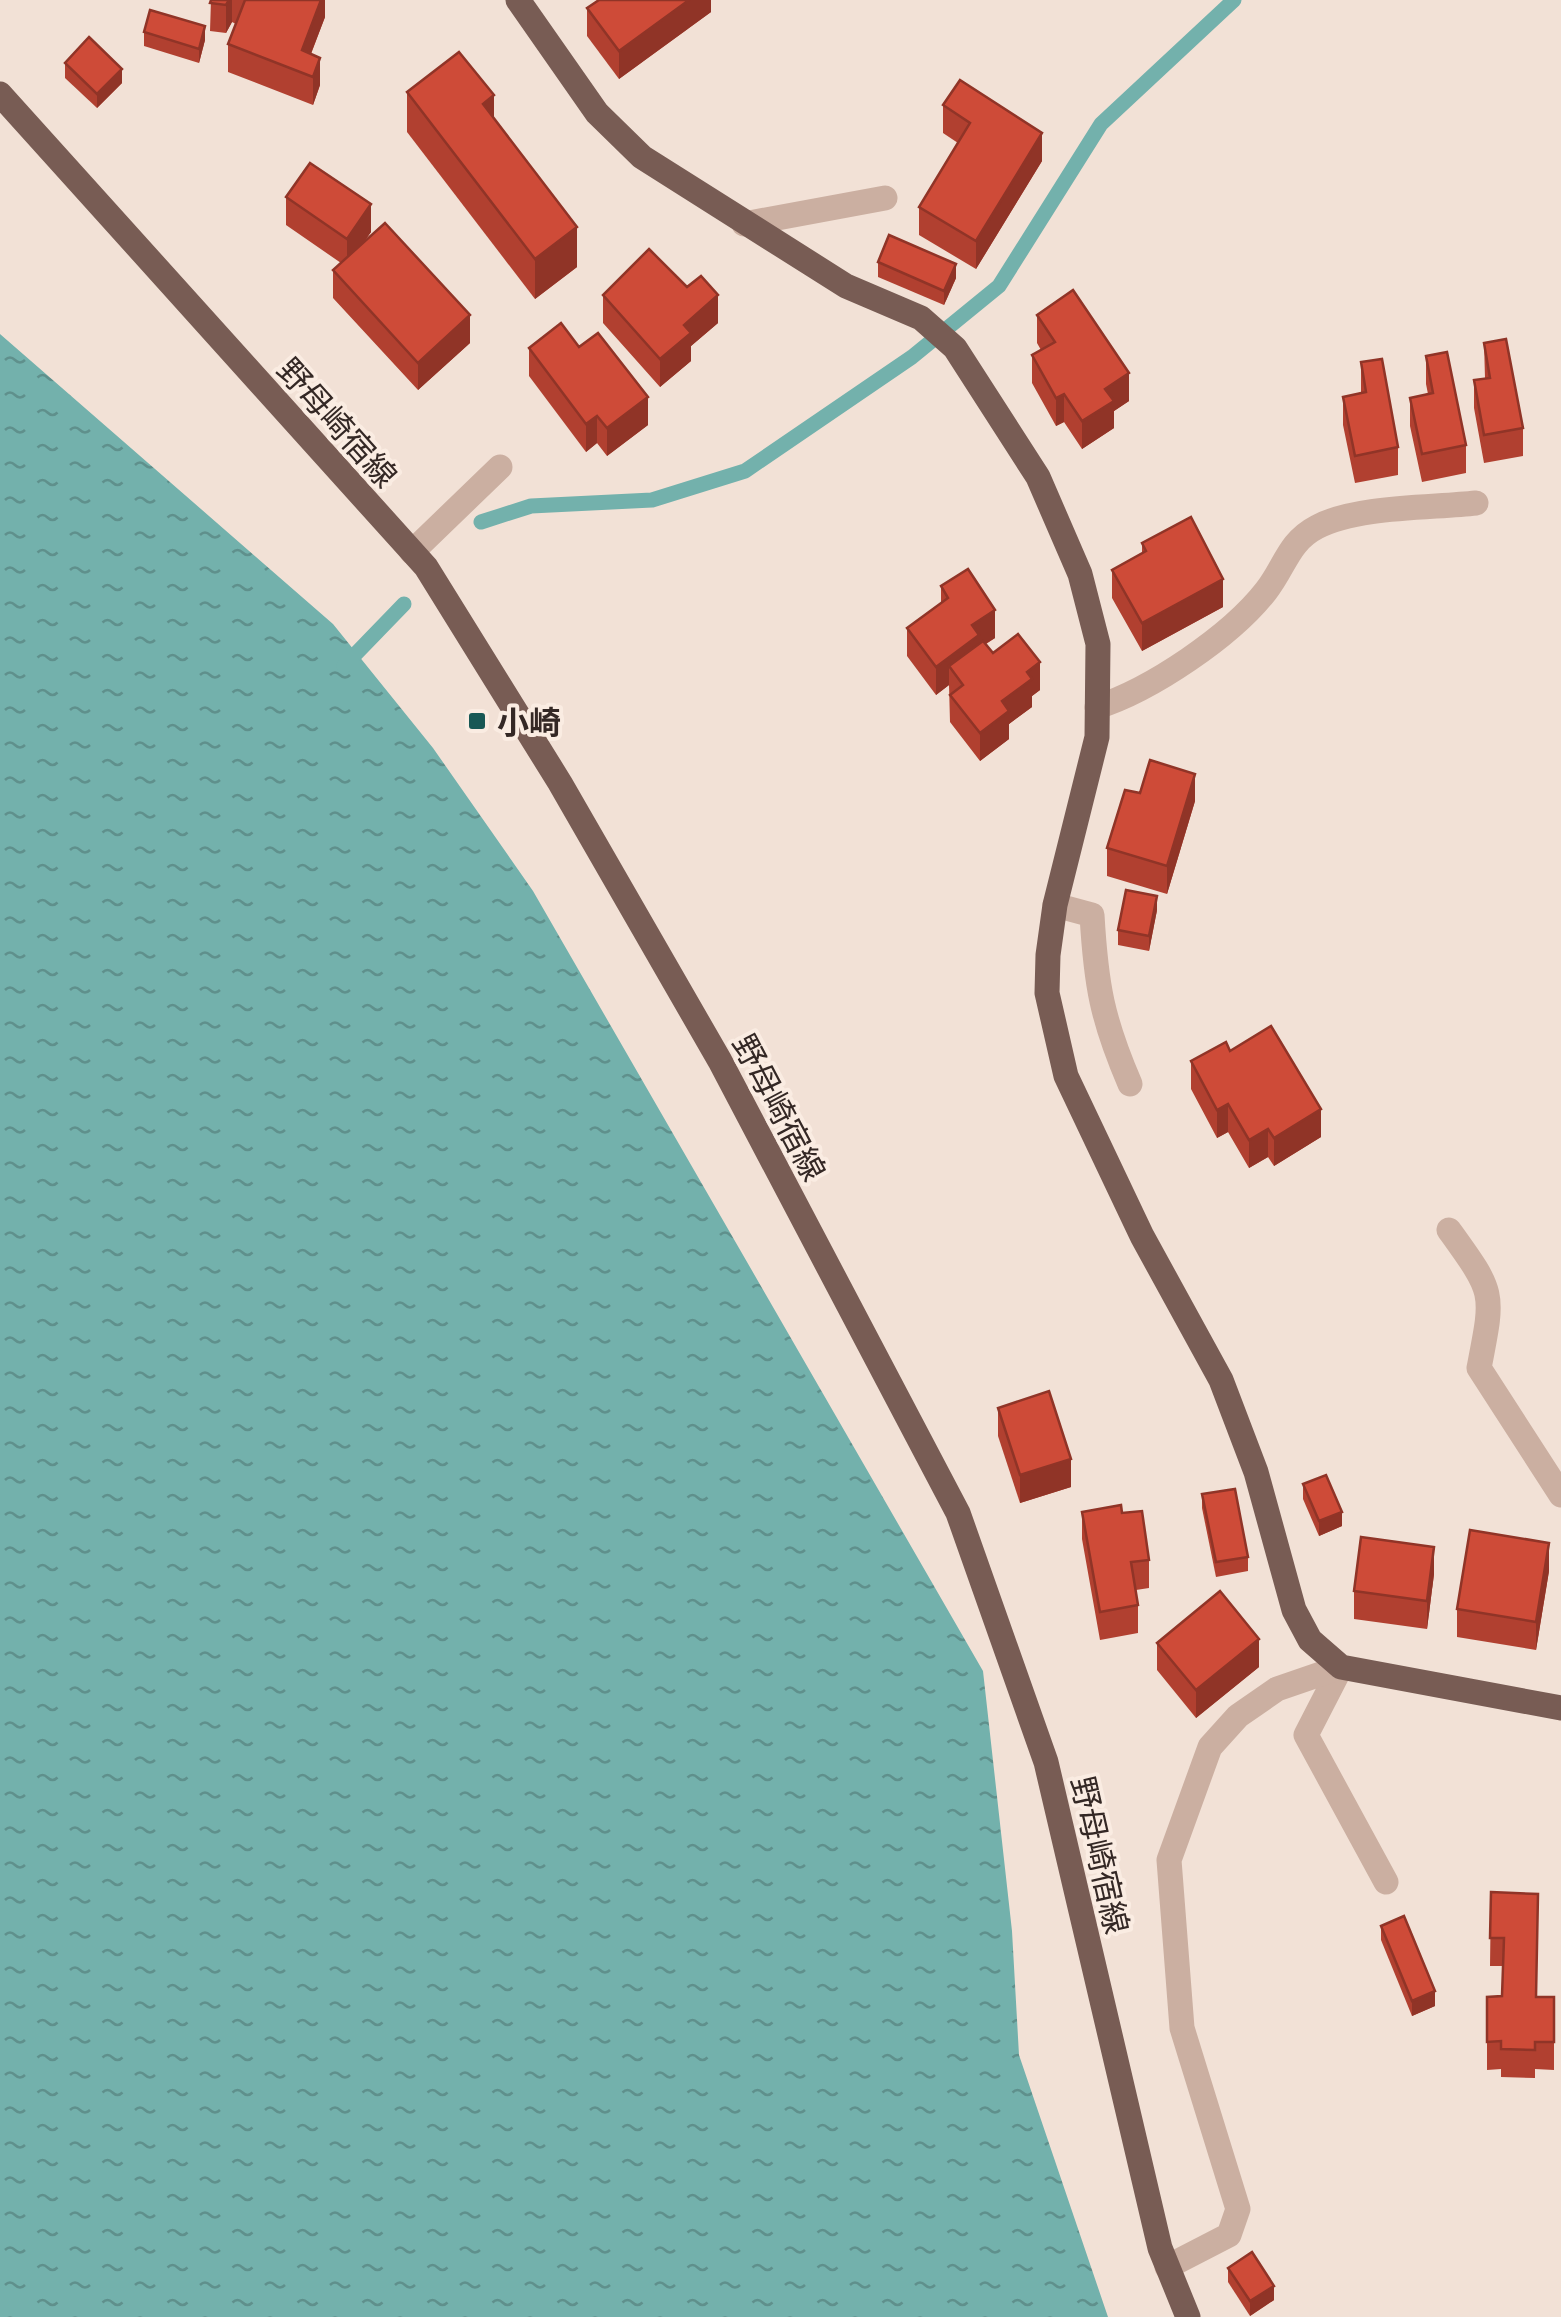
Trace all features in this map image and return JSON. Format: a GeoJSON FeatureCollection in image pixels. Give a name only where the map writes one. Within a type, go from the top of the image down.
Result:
{"type":"FeatureCollection","features":[{"type":"Feature","properties":{"kind":"main road"},"geometry":{"type":"LineString","coordinates":[[518,0],[608,124],[642,157],[846,286],[920,318],[955,348],[1038,477],[1080,574],[1098,644],[1096,737],[1054,905],[1047,993],[1066,1076],[1142,1236],[1220,1380],[1256,1472],[1294,1610],[1310,1640],[1341,1667],[1561,1708]]}},
{"type":"Feature","properties":{"kind":"main road","name":"野母崎宿線"},"geometry":{"type":"LineString","coordinates":[[0,94],[426,567],[560,783],[710,1045],[958,1513],[1046,1762],[1168,2267],[1188,2317]]}},
{"type":"Feature","properties":{"kind":"street"},"geometry":{"type":"LineString","coordinates":[[744,224],[884,198]]}},
{"type":"Feature","properties":{"kind":"street"},"geometry":{"type":"LineString","coordinates":[[412,552],[500,467]]}},
{"type":"Feature","properties":{"kind":"street"},"geometry":{"type":"LineString","coordinates":[[1097,707],[1173,668],[1239,622],[1268,588],[1295,540],[1320,524],[1348,517],[1476,503]]}},
{"type":"Feature","properties":{"kind":"street"},"geometry":{"type":"LineString","coordinates":[[1054,905],[1092,915],[1096,991],[1106,1029],[1130,1084]]}},
{"type":"Feature","properties":{"kind":"street"},"geometry":{"type":"LineString","coordinates":[[1449,1230],[1488,1284],[1489,1314],[1478,1368],[1561,1495]]}},
{"type":"Feature","properties":{"kind":"street"},"geometry":{"type":"LineString","coordinates":[[1168,2267],[1229,2235],[1238,2210],[1182,2028],[1169,1860],[1210,1747],[1238,1716],[1277,1689],[1341,1667]]}},
{"type":"Feature","properties":{"kind":"street"},"geometry":{"type":"LineString","coordinates":[[1341,1667],[1306,1735],[1386,1882]]}},
{"type":"Feature","properties":{"kind":"water"},"geometry":{"type":"Polygon","coordinates":[[[0,334],[333,624],[433,748],[533,891],[983,1671],[1012,1931],[1019,2055],[1108,2317],[0,2317],[0,334]]]}},
{"type":"Feature","properties":{"kind":"building"},"geometry":{"type":"Polygon","coordinates":[[[229,0],[226,5],[210,3],[229,0]]]}},
{"type":"Feature","properties":{"kind":"building"},"geometry":{"type":"Polygon","coordinates":[[[245,0],[321,0],[302,50],[320,58],[313,77],[228,44],[245,0]]]}},
{"type":"Feature","properties":{"kind":"building"},"geometry":{"type":"Polygon","coordinates":[[[599,0],[689,0],[619,51],[587,8],[599,0]]]}},
{"type":"Feature","properties":{"kind":"building"},"geometry":{"type":"Polygon","coordinates":[[[150,10],[205,26],[199,49],[144,32],[150,10]]]}},
{"type":"Feature","properties":{"kind":"building"},"geometry":{"type":"Polygon","coordinates":[[[89,37],[122,69],[97,94],[65,63],[89,37]]]}},
{"type":"Feature","properties":{"kind":"building"},"geometry":{"type":"Polygon","coordinates":[[[459,52],[494,95],[483,104],[577,227],[535,259],[407,92],[459,52]]]}},
{"type":"Feature","properties":{"kind":"building"},"geometry":{"type":"Polygon","coordinates":[[[960,80],[1042,133],[976,241],[919,207],[970,123],[943,105],[960,80]]]}},
{"type":"Feature","properties":{"kind":"building"},"geometry":{"type":"Polygon","coordinates":[[[310,163],[371,204],[347,239],[286,197],[310,163]]]}},
{"type":"Feature","properties":{"kind":"building"},"geometry":{"type":"Polygon","coordinates":[[[385,223],[470,315],[418,363],[333,270],[385,223]]]}},
{"type":"Feature","properties":{"kind":"building"},"geometry":{"type":"Polygon","coordinates":[[[889,235],[956,264],[944,291],[878,262],[889,235]]]}},
{"type":"Feature","properties":{"kind":"building"},"geometry":{"type":"Polygon","coordinates":[[[649,249],[687,287],[701,276],[718,295],[684,325],[691,333],[660,359],[603,295],[649,249]]]}},
{"type":"Feature","properties":{"kind":"building"},"geometry":{"type":"Polygon","coordinates":[[[1073,290],[1129,373],[1105,389],[1114,401],[1082,421],[1064,394],[1056,398],[1032,355],[1055,342],[1037,315],[1073,290]]]}},
{"type":"Feature","properties":{"kind":"building"},"geometry":{"type":"Polygon","coordinates":[[[561,323],[579,347],[598,333],[648,397],[607,428],[597,416],[586,424],[529,348],[561,323]]]}},
{"type":"Feature","properties":{"kind":"building"},"geometry":{"type":"Polygon","coordinates":[[[1506,339],[1523,428],[1484,435],[1474,380],[1490,378],[1484,343],[1506,339]]]}},
{"type":"Feature","properties":{"kind":"building"},"geometry":{"type":"Polygon","coordinates":[[[1447,352],[1466,445],[1422,454],[1410,398],[1433,393],[1426,356],[1447,352]]]}},
{"type":"Feature","properties":{"kind":"building"},"geometry":{"type":"Polygon","coordinates":[[[1382,359],[1398,447],[1355,456],[1343,397],[1366,392],[1361,362],[1382,359]]]}},
{"type":"Feature","properties":{"kind":"building"},"geometry":{"type":"Polygon","coordinates":[[[1191,517],[1223,579],[1142,623],[1112,570],[1146,551],[1142,543],[1191,517]]]}},
{"type":"Feature","properties":{"kind":"building"},"geometry":{"type":"Polygon","coordinates":[[[968,569],[995,610],[972,625],[979,635],[936,667],[907,628],[948,598],[941,586],[968,569]]]}},
{"type":"Feature","properties":{"kind":"building"},"geometry":{"type":"Polygon","coordinates":[[[1018,634],[1040,662],[1027,672],[1032,679],[1002,701],[1009,711],[980,733],[950,695],[963,685],[949,666],[983,641],[993,653],[1018,634]]]}},
{"type":"Feature","properties":{"kind":"building"},"geometry":{"type":"Polygon","coordinates":[[[1150,760],[1195,774],[1167,866],[1107,848],[1125,790],[1140,793],[1150,760]]]}},
{"type":"Feature","properties":{"kind":"building"},"geometry":{"type":"Polygon","coordinates":[[[1126,890],[1157,896],[1149,936],[1118,930],[1126,890]]]}},
{"type":"Feature","properties":{"kind":"building"},"geometry":{"type":"Polygon","coordinates":[[[1271,1026],[1321,1109],[1274,1138],[1268,1129],[1249,1140],[1228,1104],[1217,1110],[1191,1061],[1226,1042],[1230,1051],[1271,1026]]]}},
{"type":"Feature","properties":{"kind":"building"},"geometry":{"type":"Polygon","coordinates":[[[1049,1391],[1071,1459],[1020,1475],[998,1408],[1049,1391]]]}},
{"type":"Feature","properties":{"kind":"building"},"geometry":{"type":"Polygon","coordinates":[[[1326,1475],[1342,1512],[1319,1521],[1303,1484],[1326,1475]]]}},
{"type":"Feature","properties":{"kind":"building"},"geometry":{"type":"Polygon","coordinates":[[[1235,1489],[1248,1557],[1216,1562],[1202,1494],[1235,1489]]]}},
{"type":"Feature","properties":{"kind":"building"},"geometry":{"type":"Polygon","coordinates":[[[1121,1505],[1122,1513],[1142,1511],[1149,1560],[1131,1562],[1138,1605],[1100,1612],[1082,1512],[1121,1505]]]}},
{"type":"Feature","properties":{"kind":"building"},"geometry":{"type":"Polygon","coordinates":[[[1470,1530],[1549,1543],[1536,1622],[1457,1609],[1470,1530]]]}},
{"type":"Feature","properties":{"kind":"building"},"geometry":{"type":"Polygon","coordinates":[[[1361,1537],[1434,1547],[1427,1601],[1354,1591],[1361,1537]]]}},
{"type":"Feature","properties":{"kind":"building"},"geometry":{"type":"Polygon","coordinates":[[[1220,1591],[1259,1639],[1196,1690],[1157,1643],[1220,1591]]]}},
{"type":"Feature","properties":{"kind":"building"},"geometry":{"type":"Polygon","coordinates":[[[1491,1892],[1538,1894],[1536,1997],[1554,1997],[1554,2042],[1535,2042],[1535,2050],[1501,2049],[1501,2041],[1487,2042],[1487,1997],[1502,1996],[1504,1938],[1490,1938],[1491,1892]]]}},
{"type":"Feature","properties":{"kind":"building"},"geometry":{"type":"Polygon","coordinates":[[[1404,1916],[1435,1991],[1412,2001],[1381,1926],[1404,1916]]]}},
{"type":"Feature","properties":{"kind":"building"},"geometry":{"type":"Polygon","coordinates":[[[1252,2252],[1274,2286],[1250,2301],[1228,2268],[1252,2252]]]}},
{"type":"Feature","properties":{"kind":"waterway"},"geometry":{"type":"LineString","coordinates":[[481,522],[531,506],[652,500],[745,471],[912,357],[999,286],[1101,124],[1234,0]]}},
{"type":"Feature","properties":{"kind":"waterway"},"geometry":{"type":"LineString","coordinates":[[344,666],[404,604]]}},
{"type":"Feature","properties":{"kind":"place","name":"小崎"},"geometry":{"type":"Point","coordinates":[477,721]}}]}
